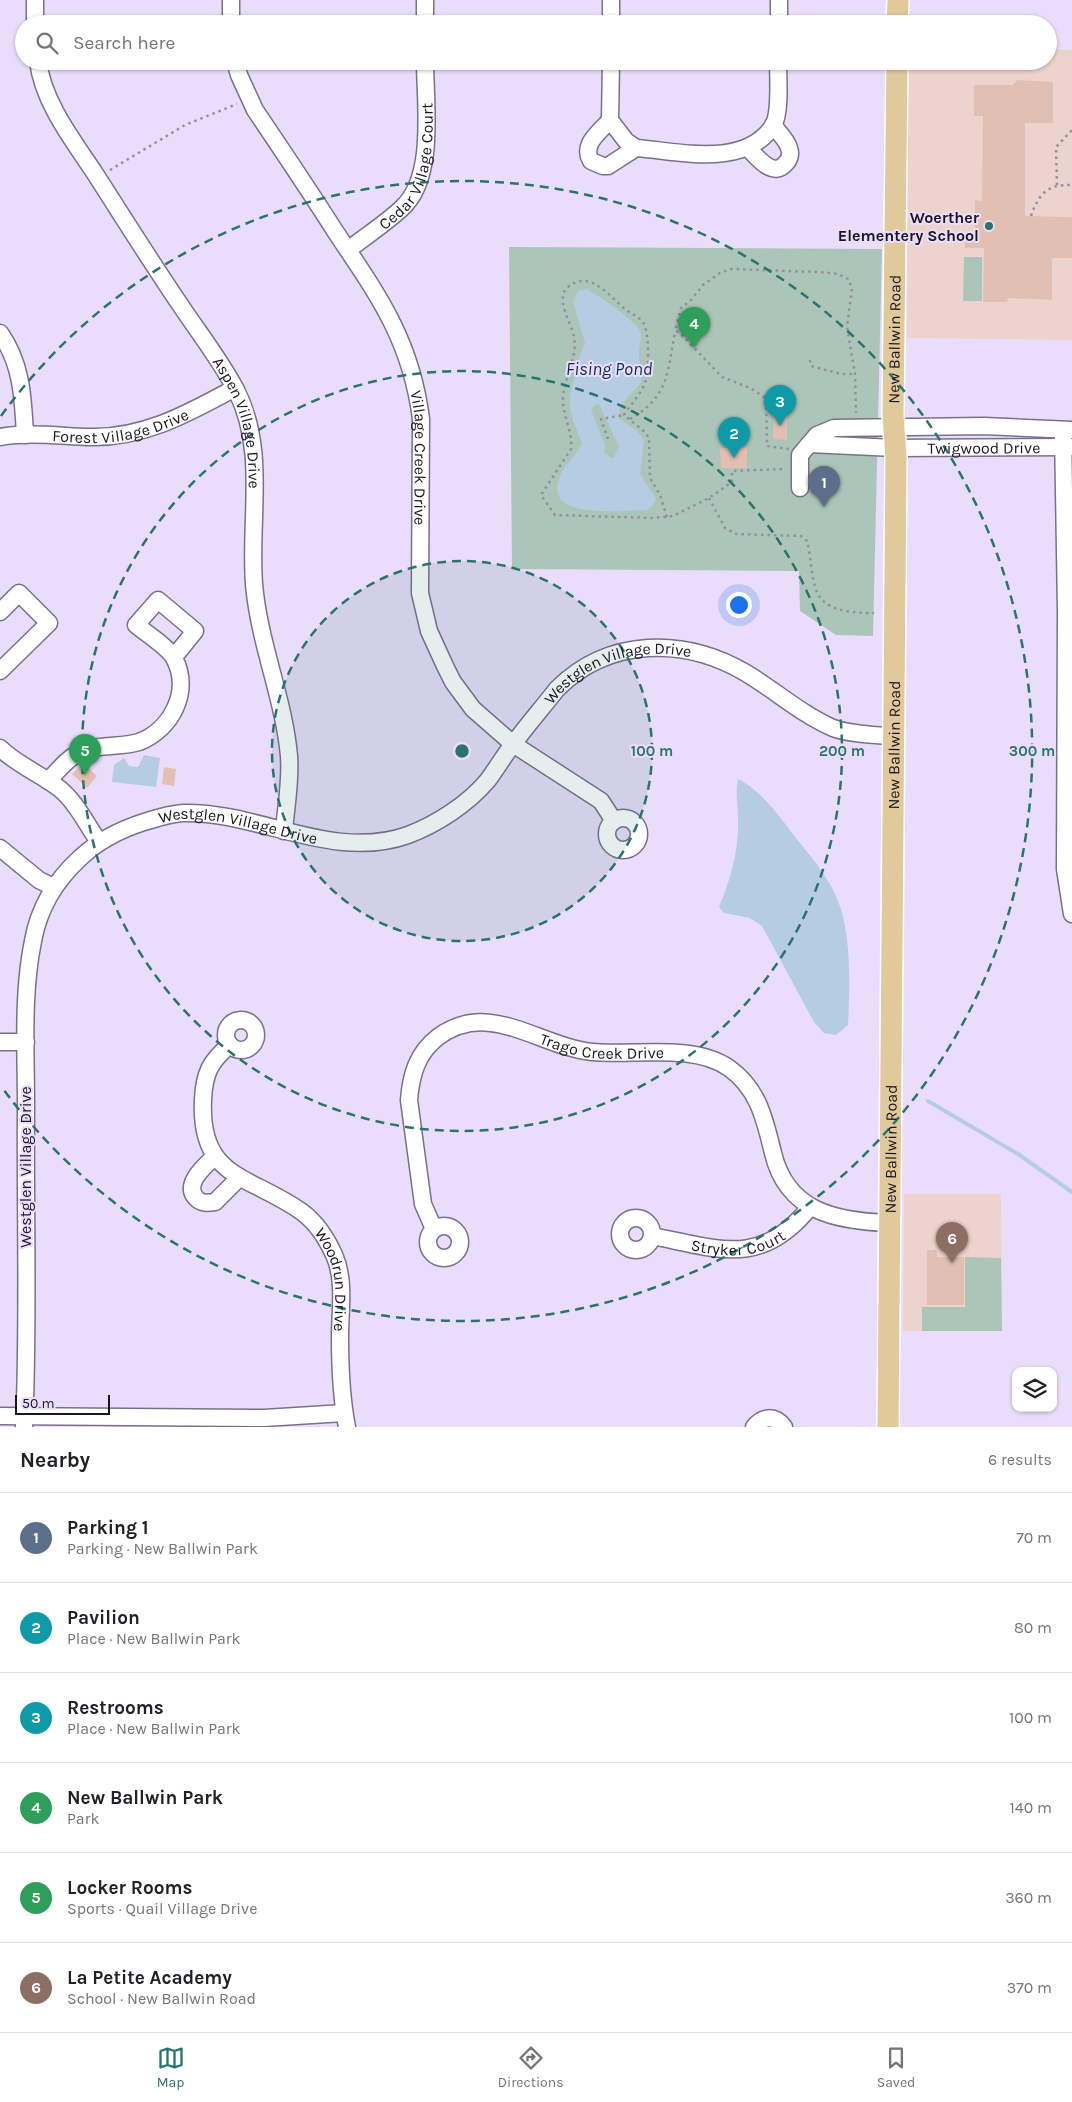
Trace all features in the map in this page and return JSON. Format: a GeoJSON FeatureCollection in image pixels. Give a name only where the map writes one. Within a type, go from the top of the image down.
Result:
{"type":"FeatureCollection","features":[{"type":"Feature","properties":{"kind":"main road"},"geometry":{"type":"LineString","coordinates":[[898,0],[898,15]]}},
{"type":"Feature","properties":{"kind":"main road","name":"New Ballwin Road"},"geometry":{"type":"LineString","coordinates":[[888,1427],[895,426],[900,311],[902,141],[898,70]]}},
{"type":"Feature","properties":{"kind":"street"},"geometry":{"type":"LineString","coordinates":[[35,0],[35,15]]}},
{"type":"Feature","properties":{"kind":"street"},"geometry":{"type":"LineString","coordinates":[[231,0],[231,15]]}},
{"type":"Feature","properties":{"kind":"street"},"geometry":{"type":"LineString","coordinates":[[426,0],[426,15]]}},
{"type":"Feature","properties":{"kind":"street"},"geometry":{"type":"LineString","coordinates":[[610,0],[611,15]]}},
{"type":"Feature","properties":{"kind":"street"},"geometry":{"type":"LineString","coordinates":[[779,15],[780,0]]}},
{"type":"Feature","properties":{"kind":"street","name":"Aspen Village Drive"},"geometry":{"type":"LineString","coordinates":[[40,70],[50,101],[72,138],[235,388],[247,415],[252,435],[254,456],[254,583],[259,624],[286,735],[289,756],[289,780],[284,831]]}},
{"type":"Feature","properties":{"kind":"street","name":"Village Creek Drive"},"geometry":{"type":"LineString","coordinates":[[237,70],[255,110],[392,319],[407,353],[418,394],[421,419],[420,593],[429,631],[453,682],[473,709],[513,744],[601,801],[614,821]]}},
{"type":"Feature","properties":{"kind":"street","name":"Cedar Village Court"},"geometry":{"type":"LineString","coordinates":[[348,250],[403,207],[420,180],[424,169],[425,70]]}},
{"type":"Feature","properties":{"kind":"street"},"geometry":{"type":"LineString","coordinates":[[611,70],[610,120],[626,141],[636,148],[691,154],[725,153],[748,148],[773,125],[777,106],[778,70]]}},
{"type":"Feature","properties":{"kind":"street"},"geometry":{"type":"LineString","coordinates":[[610,120],[589,145],[588,151],[592,161],[608,166],[636,148]]}},
{"type":"Feature","properties":{"kind":"street"},"geometry":{"type":"LineString","coordinates":[[748,148],[769,167],[776,169],[785,165],[790,156],[789,146],[773,125]]}},
{"type":"Feature","properties":{"kind":"street"},"geometry":{"type":"LineString","coordinates":[[0,333],[9,346],[22,384],[26,435]]}},
{"type":"Feature","properties":{"kind":"street","name":"Forest Village Drive"},"geometry":{"type":"LineString","coordinates":[[0,437],[26,435],[90,438],[134,433],[178,419],[235,388]]}},
{"type":"Feature","properties":{"kind":"street","name":"Twigwood Drive"},"geometry":{"type":"LineString","coordinates":[[809,444],[817,435],[834,428],[984,426],[1068,430]]}},
{"type":"Feature","properties":{"kind":"street"},"geometry":{"type":"LineString","coordinates":[[1068,430],[1069,612],[1066,869],[1072,914]]}},
{"type":"Feature","properties":{"kind":"street"},"geometry":{"type":"LineString","coordinates":[[800,488],[800,455],[809,444]]}},
{"type":"Feature","properties":{"kind":"street","name":"Twigwood Drive"},"geometry":{"type":"LineString","coordinates":[[809,444],[895,448],[1067,447]]}},
{"type":"Feature","properties":{"kind":"street"},"geometry":{"type":"LineString","coordinates":[[0,612],[20,593],[49,623],[2,663]]}},
{"type":"Feature","properties":{"kind":"street","name":"Westglen Village Drive"},"geometry":{"type":"LineString","coordinates":[[24,1422],[26,1042],[29,962],[33,938],[45,902],[53,888],[68,869],[99,842],[123,828],[163,816],[182,814],[221,816],[284,831],[350,842],[390,840],[409,834],[448,814],[473,795],[569,676],[604,656],[621,652],[662,647],[700,653],[724,661],[768,687],[799,710],[836,728],[855,734],[893,736]]}},
{"type":"Feature","properties":{"kind":"street"},"geometry":{"type":"LineString","coordinates":[[48,781],[68,759],[78,753],[90,749],[137,742],[164,728],[175,710],[180,696],[179,676],[174,657]]}},
{"type":"Feature","properties":{"kind":"street"},"geometry":{"type":"LineString","coordinates":[[0,748],[9,757],[48,781],[70,799],[99,842]]}},
{"type":"Feature","properties":{"kind":"street"},"geometry":{"type":"LineString","coordinates":[[0,848],[53,888]]}},
{"type":"Feature","properties":{"kind":"street","name":"Trago Creek Drive"},"geometry":{"type":"LineString","coordinates":[[434,1229],[423,1204],[409,1100],[410,1084],[414,1068],[434,1041],[455,1026],[475,1021],[506,1026],[581,1051],[687,1054],[705,1058],[729,1068],[741,1078],[762,1108],[774,1156],[788,1187],[810,1206],[826,1215],[840,1219],[888,1223]]}},
{"type":"Feature","properties":{"kind":"street"},"geometry":{"type":"LineString","coordinates":[[0,1042],[26,1042]]}},
{"type":"Feature","properties":{"kind":"street"},"geometry":{"type":"LineString","coordinates":[[230,1045],[215,1057],[204,1086],[203,1124],[214,1157],[194,1179],[192,1192],[194,1197],[200,1202],[215,1202],[238,1178]]}},
{"type":"Feature","properties":{"kind":"street","name":"Woodrun Drive"},"geometry":{"type":"LineString","coordinates":[[214,1157],[238,1178],[303,1212],[317,1226],[336,1259],[340,1279],[340,1346],[345,1420]]}},
{"type":"Feature","properties":{"kind":"street","name":"Stryker Court"},"geometry":{"type":"LineString","coordinates":[[652,1236],[724,1250],[749,1249],[776,1239],[797,1223],[810,1206]]}},
{"type":"Feature","properties":{"kind":"street"},"geometry":{"type":"LineString","coordinates":[[0,1416],[24,1422],[264,1418],[345,1420]]}},
{"type":"Feature","properties":{"kind":"street"},"geometry":{"type":"LineString","coordinates":[[754,1427],[762,1420],[772,1418],[784,1427]]}},
{"type":"Feature","properties":{"kind":"path"},"geometry":{"type":"LineString","coordinates":[[110,170],[185,125],[236,104]]}},
{"type":"Feature","properties":{"kind":"path"},"geometry":{"type":"LineString","coordinates":[[1057,185],[1056,147],[1072,130]]}},
{"type":"Feature","properties":{"kind":"path"},"geometry":{"type":"LineString","coordinates":[[1031,216],[1036,203],[1046,191],[1057,185],[1072,185]]}},
{"type":"Feature","properties":{"kind":"path"},"geometry":{"type":"LineString","coordinates":[[630,419],[651,404],[664,385],[670,370],[675,331],[681,308],[691,300],[703,285],[720,273],[731,270],[820,272],[838,274],[848,279],[852,288],[847,327],[855,374],[856,420]]}},
{"type":"Feature","properties":{"kind":"path"},"geometry":{"type":"LineString","coordinates":[[608,439],[601,419],[622,414],[645,383],[646,329],[641,318],[625,309],[604,288],[584,281],[567,287],[563,296],[564,308],[575,338],[563,399],[564,412],[572,440],[571,449],[541,495],[555,515],[667,517],[709,498],[732,482],[732,471],[785,469],[786,488],[800,488]]}},
{"type":"Feature","properties":{"kind":"path"},"geometry":{"type":"LineString","coordinates":[[675,331],[680,332],[722,377],[760,393],[766,398],[767,446],[794,450]]}},
{"type":"Feature","properties":{"kind":"path"},"geometry":{"type":"LineString","coordinates":[[810,360],[811,366],[842,374],[855,374]]}},
{"type":"Feature","properties":{"kind":"path"},"geometry":{"type":"LineString","coordinates":[[622,414],[645,432],[649,438],[650,478],[660,495],[667,517]]}},
{"type":"Feature","properties":{"kind":"path"},"geometry":{"type":"LineString","coordinates":[[709,498],[725,528],[736,534],[801,536],[807,541],[818,593],[832,608],[861,613],[874,613]]}},
{"type":"Feature","properties":{"kind":"shaded area","name":"Woerther Elementery School"},"geometry":{"type":"Polygon","coordinates":[[[1057,49],[1072,50],[1072,340],[907,338],[908,70],[1057,70],[1057,49]]]}},
{"type":"Feature","properties":{"kind":"shaded area"},"geometry":{"type":"Polygon","coordinates":[[[904,1194],[1001,1194],[1002,1331],[903,1331],[904,1194]]]}},
{"type":"Feature","properties":{"kind":"green space"},"geometry":{"type":"Polygon","coordinates":[[[509,247],[882,249],[873,636],[836,635],[800,611],[799,571],[512,569],[509,247]]]}},
{"type":"Feature","properties":{"kind":"green space"},"geometry":{"type":"Polygon","coordinates":[[[964,257],[982,257],[982,301],[963,301],[964,257]]]}},
{"type":"Feature","properties":{"kind":"green space"},"geometry":{"type":"Polygon","coordinates":[[[965,1257],[1001,1258],[1002,1331],[922,1331],[922,1307],[965,1307],[965,1257]]]}},
{"type":"Feature","properties":{"kind":"water","name":"Fising Pond"},"geometry":{"type":"Polygon","coordinates":[[[586,289],[607,302],[638,327],[641,334],[639,351],[641,382],[623,403],[619,413],[620,419],[636,430],[644,441],[640,474],[656,499],[647,510],[607,511],[576,508],[565,502],[558,494],[560,477],[582,443],[570,408],[573,383],[585,343],[573,302],[578,291],[586,289]],[[599,404],[595,405],[591,410],[605,445],[604,453],[613,459],[619,447],[599,404]]]}},
{"type":"Feature","properties":{"kind":"water"},"geometry":{"type":"Polygon","coordinates":[[[144,755],[160,758],[156,787],[112,782],[114,765],[124,758],[129,766],[138,767],[144,755]]]}},
{"type":"Feature","properties":{"kind":"water"},"geometry":{"type":"Polygon","coordinates":[[[738,779],[761,795],[774,810],[822,871],[836,896],[845,926],[849,977],[848,1025],[836,1035],[824,1033],[814,1022],[762,926],[750,918],[724,913],[719,907],[731,875],[736,853],[738,779]]]}},
{"type":"Feature","properties":{"kind":"building"},"geometry":{"type":"Polygon","coordinates":[[[1017,80],[1053,82],[1053,123],[1025,123],[1025,216],[1072,217],[1072,258],[1052,258],[1052,300],[1008,298],[1007,302],[983,302],[984,248],[965,248],[965,233],[975,233],[975,200],[982,201],[983,116],[974,116],[974,85],[1013,85],[1017,80]]]}},
{"type":"Feature","properties":{"kind":"building"},"geometry":{"type":"Polygon","coordinates":[[[774,413],[787,413],[787,440],[773,439],[774,413]]]}},
{"type":"Feature","properties":{"kind":"building"},"geometry":{"type":"Polygon","coordinates":[[[720,448],[747,448],[747,468],[721,468],[720,448]]]}},
{"type":"Feature","properties":{"kind":"building"},"geometry":{"type":"Polygon","coordinates":[[[83,763],[97,776],[87,788],[72,774],[83,763]]]}},
{"type":"Feature","properties":{"kind":"building"},"geometry":{"type":"Polygon","coordinates":[[[164,767],[176,769],[174,786],[162,784],[164,767]]]}},
{"type":"Feature","properties":{"kind":"building"},"geometry":{"type":"Polygon","coordinates":[[[927,1250],[937,1250],[937,1257],[964,1257],[964,1305],[927,1305],[927,1250]]]}},
{"type":"Feature","properties":{"kind":"waterway"},"geometry":{"type":"LineString","coordinates":[[928,1101],[1018,1154],[1072,1192]]}},
{"type":"Feature","properties":{"kind":"place","name":"Woerther Elementery School"},"geometry":{"type":"Point","coordinates":[989,226]}},
{"type":"Feature","properties":{"kind":"place","name":"New Ballwin Park"},"geometry":{"type":"Point","coordinates":[694,348]}},
{"type":"Feature","properties":{"kind":"place","name":"Restrooms"},"geometry":{"type":"Point","coordinates":[780,426]}},
{"type":"Feature","properties":{"kind":"place","name":"Pavilion"},"geometry":{"type":"Point","coordinates":[734,458]}},
{"type":"Feature","properties":{"kind":"place","name":"Parking 1"},"geometry":{"type":"Point","coordinates":[824,507]}},
{"type":"Feature","properties":{"kind":"place","name":"Locker Rooms"},"geometry":{"type":"Point","coordinates":[85,775]}},
{"type":"Feature","properties":{"kind":"place","name":"La Petite Academy"},"geometry":{"type":"Point","coordinates":[952,1263]}}]}
